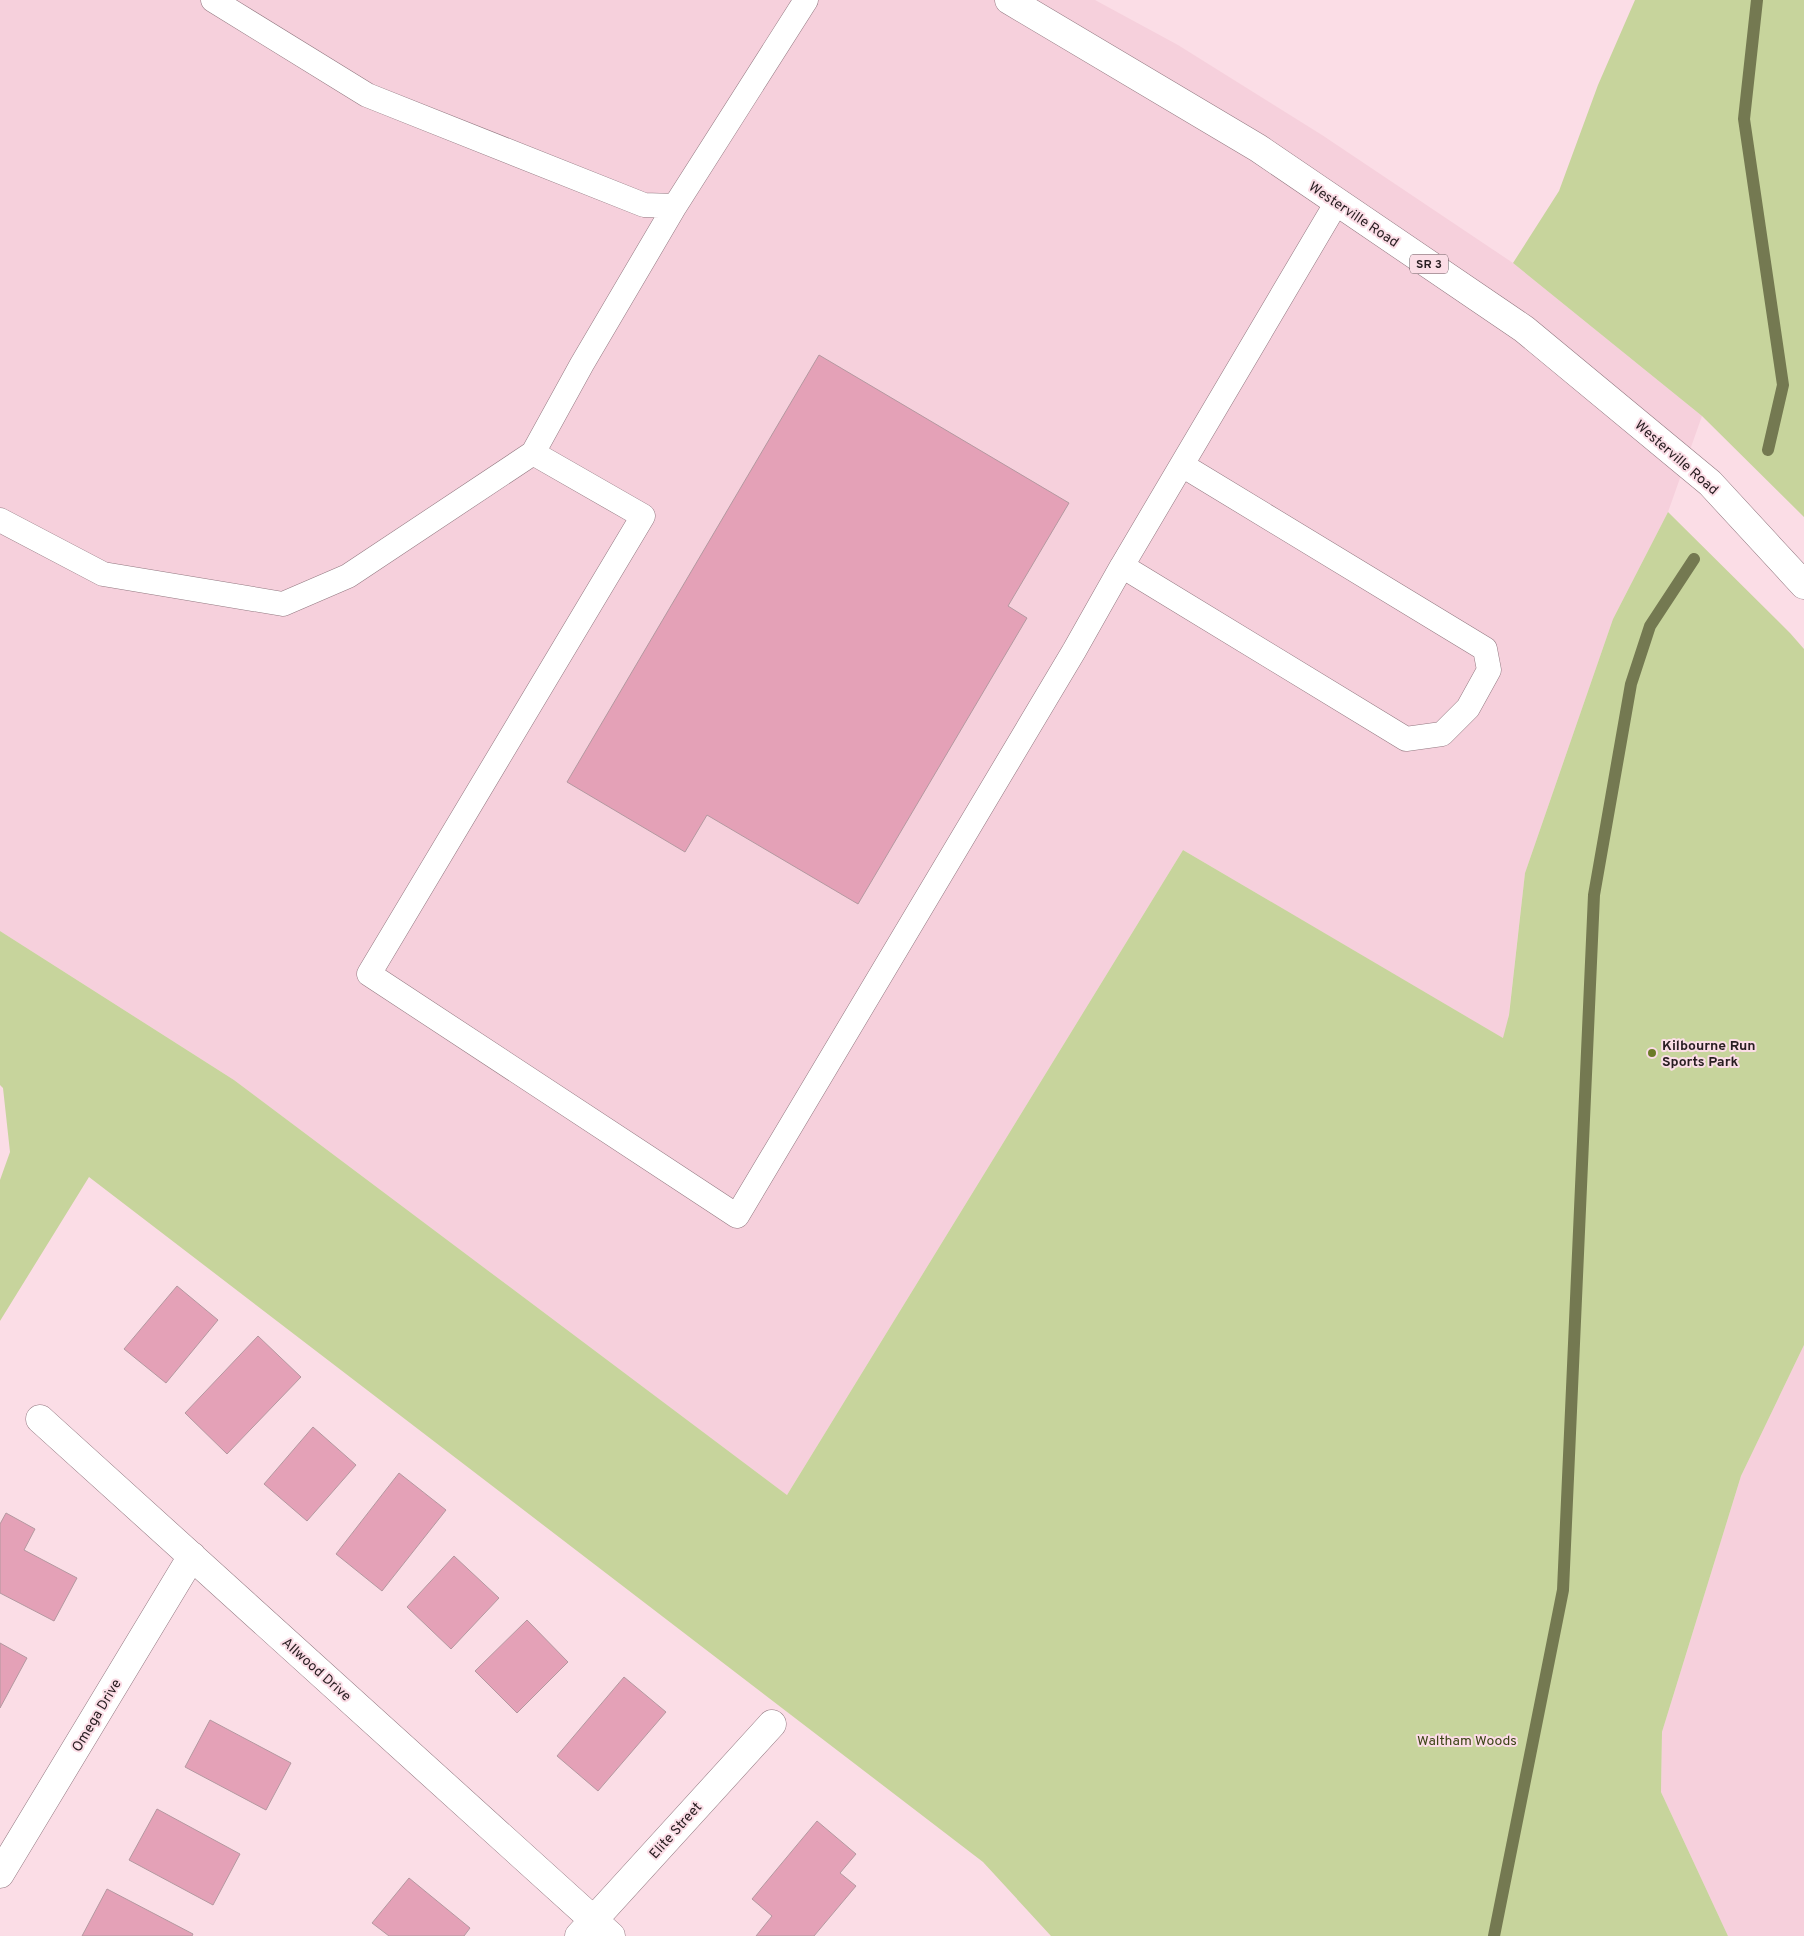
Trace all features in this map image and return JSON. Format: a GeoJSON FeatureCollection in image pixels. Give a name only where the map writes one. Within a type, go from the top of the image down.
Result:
{"type":"FeatureCollection","features":[{"type":"Feature","properties":{"kind":"street","name":"Westerville Road"},"geometry":{"type":"LineString","coordinates":[[1009,0],[1258,148],[1524,329],[1710,483],[1804,585]]}},
{"type":"Feature","properties":{"kind":"street","name":"Allwood Drive"},"geometry":{"type":"LineString","coordinates":[[40,1419],[192,1556],[595,1931]]}},
{"type":"Feature","properties":{"kind":"street","name":"Omega Drive"},"geometry":{"type":"LineString","coordinates":[[0,1874],[192,1556]]}},
{"type":"Feature","properties":{"kind":"street","name":"Elite Street"},"geometry":{"type":"LineString","coordinates":[[595,1931],[772,1724]]}},
{"type":"Feature","properties":{"kind":"lane"},"geometry":{"type":"LineString","coordinates":[[213,0],[367,94],[644,205],[675,206]]}},
{"type":"Feature","properties":{"kind":"lane"},"geometry":{"type":"LineString","coordinates":[[0,520],[103,574],[283,604],[348,576],[533,453],[582,364],[675,206],[806,0]]}},
{"type":"Feature","properties":{"kind":"lane"},"geometry":{"type":"LineString","coordinates":[[533,453],[643,516],[369,974],[738,1216],[1074,651],[1122,566],[1337,202]]}},
{"type":"Feature","properties":{"kind":"lane"},"geometry":{"type":"LineString","coordinates":[[1122,566],[1406,740],[1442,734],[1468,708],[1489,670],[1485,649],[1182,465]]}},
{"type":"Feature","properties":{"kind":"shaded area"},"geometry":{"type":"Polygon","coordinates":[[[0,0],[1095,0],[1178,45],[1322,135],[1513,263],[1702,416],[1668,512],[1613,619],[1525,873],[1506,1040],[1183,850],[787,1495],[234,1080],[0,931],[0,0]]]}},
{"type":"Feature","properties":{"kind":"shaded area"},"geometry":{"type":"Polygon","coordinates":[[[1804,1345],[1804,1936],[1728,1936],[1661,1792],[1662,1732],[1741,1476],[1804,1345]]]}},
{"type":"Feature","properties":{"kind":"green space"},"geometry":{"type":"Polygon","coordinates":[[[1635,0],[1804,0],[1804,517],[1702,416],[1513,263],[1559,191],[1598,85],[1635,0]]]}},
{"type":"Feature","properties":{"kind":"green space","name":"Waltham Woods"},"geometry":{"type":"Polygon","coordinates":[[[1668,512],[1804,649],[1804,1345],[1741,1476],[1662,1732],[1661,1792],[1728,1936],[1051,1936],[983,1862],[89,1177],[0,1321],[0,1180],[10,1152],[3,1088],[0,1085],[0,931],[234,1080],[787,1495],[1183,850],[1503,1038],[1509,1015],[1525,873],[1613,619],[1668,512]]]}},
{"type":"Feature","properties":{"kind":"building"},"geometry":{"type":"Polygon","coordinates":[[[819,355],[1069,503],[1008,606],[1027,618],[858,904],[707,815],[685,852],[567,782],[819,355]]]}},
{"type":"Feature","properties":{"kind":"building"},"geometry":{"type":"Polygon","coordinates":[[[177,1286],[218,1320],[166,1383],[124,1349],[177,1286]]]}},
{"type":"Feature","properties":{"kind":"building"},"geometry":{"type":"Polygon","coordinates":[[[258,1336],[301,1377],[227,1454],[185,1413],[258,1336]]]}},
{"type":"Feature","properties":{"kind":"building"},"geometry":{"type":"Polygon","coordinates":[[[313,1427],[356,1465],[307,1521],[264,1484],[313,1427]]]}},
{"type":"Feature","properties":{"kind":"building"},"geometry":{"type":"Polygon","coordinates":[[[399,1473],[446,1510],[382,1591],[336,1554],[399,1473]]]}},
{"type":"Feature","properties":{"kind":"building"},"geometry":{"type":"Polygon","coordinates":[[[6,1513],[35,1529],[24,1550],[77,1578],[54,1621],[0,1593],[0,1524],[6,1513]]]}},
{"type":"Feature","properties":{"kind":"building"},"geometry":{"type":"Polygon","coordinates":[[[454,1556],[499,1598],[451,1649],[407,1607],[454,1556]]]}},
{"type":"Feature","properties":{"kind":"building"},"geometry":{"type":"Polygon","coordinates":[[[527,1620],[568,1662],[517,1713],[475,1671],[527,1620]]]}},
{"type":"Feature","properties":{"kind":"building"},"geometry":{"type":"Polygon","coordinates":[[[0,1643],[27,1658],[0,1708],[0,1643]]]}},
{"type":"Feature","properties":{"kind":"building"},"geometry":{"type":"Polygon","coordinates":[[[624,1677],[666,1712],[598,1791],[557,1756],[624,1677]]]}},
{"type":"Feature","properties":{"kind":"building"},"geometry":{"type":"Polygon","coordinates":[[[210,1720],[291,1763],[266,1810],[185,1767],[210,1720]]]}},
{"type":"Feature","properties":{"kind":"building"},"geometry":{"type":"Polygon","coordinates":[[[157,1809],[240,1854],[213,1905],[129,1860],[157,1809]]]}},
{"type":"Feature","properties":{"kind":"building"},"geometry":{"type":"Polygon","coordinates":[[[817,1821],[856,1854],[840,1873],[856,1886],[814,1936],[756,1936],[772,1916],[752,1899],[817,1821]]]}},
{"type":"Feature","properties":{"kind":"building"},"geometry":{"type":"Polygon","coordinates":[[[409,1878],[470,1928],[464,1936],[389,1936],[372,1923],[409,1878]]]}},
{"type":"Feature","properties":{"kind":"building"},"geometry":{"type":"Polygon","coordinates":[[[107,1889],[193,1934],[192,1936],[82,1936],[107,1889]]]}},
{"type":"Feature","properties":{"kind":"waterway"},"geometry":{"type":"LineString","coordinates":[[1757,0],[1744,119],[1783,385],[1768,450]]}},
{"type":"Feature","properties":{"kind":"waterway"},"geometry":{"type":"LineString","coordinates":[[1494,1936],[1563,1590],[1594,895],[1631,684],[1650,626],[1694,559]]}},
{"type":"Feature","properties":{"kind":"place","name":"Kilbourne Run Sports Park"},"geometry":{"type":"Point","coordinates":[1652,1053]}}]}
